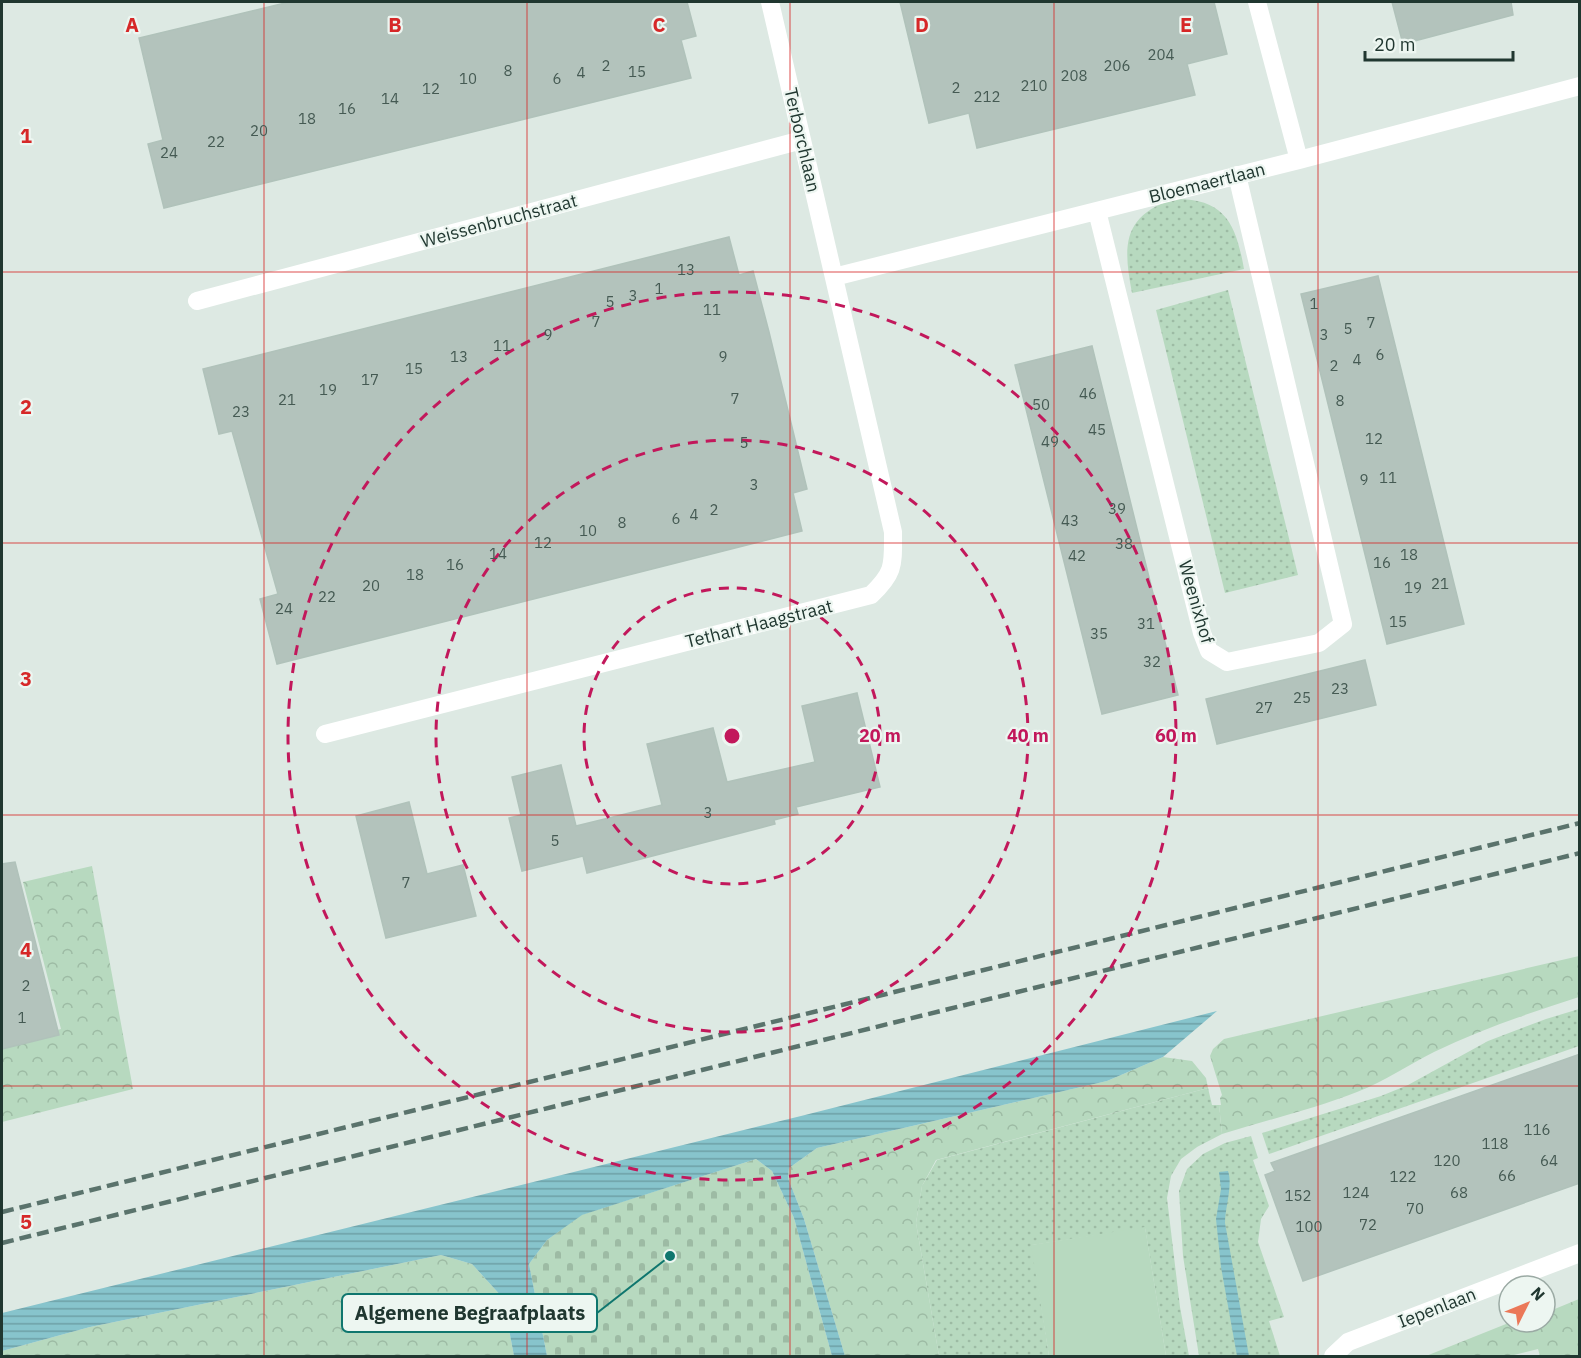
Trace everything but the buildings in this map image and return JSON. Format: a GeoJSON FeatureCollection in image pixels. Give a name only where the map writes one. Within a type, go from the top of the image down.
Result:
{"type":"FeatureCollection","features":[{"type":"Feature","properties":{"kind":"street","name":"Terborchlaan"},"geometry":{"type":"LineString","coordinates":[[770,2],[834,277]]}},
{"type":"Feature","properties":{"kind":"street"},"geometry":{"type":"LineString","coordinates":[[1257,2],[1299,160]]}},
{"type":"Feature","properties":{"kind":"street","name":"Bloemaertlaan"},"geometry":{"type":"LineString","coordinates":[[834,277],[1299,160],[1580,86]]}},
{"type":"Feature","properties":{"kind":"street","name":"Weissenbruchstraat"},"geometry":{"type":"LineString","coordinates":[[197,301],[802,140]]}},
{"type":"Feature","properties":{"kind":"street","name":"Weenixhof"},"geometry":{"type":"LineString","coordinates":[[1097,211],[1202,633],[1209,651],[1227,662],[1319,643],[1343,624],[1237,175]]}},
{"type":"Feature","properties":{"kind":"street","name":"Tethart Haagstraat"},"geometry":{"type":"LineString","coordinates":[[325,734],[870,595],[885,582],[893,564],[893,532],[834,277]]}},
{"type":"Feature","properties":{"kind":"street","name":"Iepenlaan"},"geometry":{"type":"LineString","coordinates":[[1333,1356],[1348,1342],[1580,1253]]}},
{"type":"Feature","properties":{"kind":"green space"},"geometry":{"type":"Polygon","coordinates":[[[1174,199],[1205,203],[1225,217],[1237,239],[1244,269],[1132,293],[1127,261],[1130,235],[1135,224],[1144,214],[1174,199]]]}},
{"type":"Feature","properties":{"kind":"green space"},"geometry":{"type":"Polygon","coordinates":[[[1228,290],[1298,575],[1225,593],[1156,310],[1228,290]]]}},
{"type":"Feature","properties":{"kind":"green space"},"geometry":{"type":"Polygon","coordinates":[[[92,866],[133,1089],[2,1122],[2,1045],[61,1029],[23,882],[92,866]]]}},
{"type":"Feature","properties":{"kind":"green space"},"geometry":{"type":"Polygon","coordinates":[[[1579,956],[1579,997],[1470,1036],[1357,1092],[1222,1134],[1219,1105],[1221,1105],[1222,1095],[1210,1056],[1213,1049],[1224,1039],[1579,956]]]}},
{"type":"Feature","properties":{"kind":"green space"},"geometry":{"type":"Polygon","coordinates":[[[1579,1009],[1579,1046],[1269,1154],[1262,1133],[1381,1096],[1408,1085],[1488,1041],[1579,1009]]]}},
{"type":"Feature","properties":{"kind":"green space"},"geometry":{"type":"Polygon","coordinates":[[[1163,1057],[1192,1061],[1206,1078],[1208,1088],[936,1160],[922,1186],[916,1223],[939,1356],[845,1356],[804,1219],[788,1178],[789,1168],[817,1148],[1107,1081],[1163,1057]]]}},
{"type":"Feature","properties":{"kind":"green space"},"geometry":{"type":"Polygon","coordinates":[[[1208,1088],[1212,1105],[1219,1105],[1222,1134],[1197,1147],[1181,1159],[1171,1176],[1167,1198],[1180,1307],[1189,1356],[1166,1356],[1145,1228],[1032,1245],[1049,1356],[939,1356],[916,1223],[922,1186],[937,1160],[1208,1088]]]}},
{"type":"Feature","properties":{"kind":"green space"},"geometry":{"type":"Polygon","coordinates":[[[1251,1136],[1258,1158],[1253,1160],[1269,1206],[1261,1219],[1258,1242],[1284,1317],[1269,1321],[1280,1356],[1199,1356],[1183,1256],[1179,1191],[1187,1169],[1203,1154],[1225,1143],[1251,1136]]]}},
{"type":"Feature","properties":{"kind":"green space"},"geometry":{"type":"Polygon","coordinates":[[[756,1159],[772,1171],[794,1218],[832,1356],[547,1356],[529,1264],[547,1240],[581,1215],[756,1159]]]}},
{"type":"Feature","properties":{"kind":"green space"},"geometry":{"type":"Polygon","coordinates":[[[1145,1227],[1166,1356],[1049,1356],[1031,1245],[1145,1227]]]}},
{"type":"Feature","properties":{"kind":"green space"},"geometry":{"type":"Polygon","coordinates":[[[441,1255],[472,1264],[503,1298],[514,1356],[2,1356],[2,1351],[90,1327],[441,1255]]]}},
{"type":"Feature","properties":{"kind":"green space"},"geometry":{"type":"Polygon","coordinates":[[[1579,1299],[1579,1356],[1540,1356],[1538,1349],[1510,1356],[1426,1356],[1497,1328],[1497,1334],[1557,1334],[1557,1308],[1579,1299]]]}},
{"type":"Feature","properties":{"kind":"water"},"geometry":{"type":"Polygon","coordinates":[[[1217,1011],[1163,1057],[1107,1081],[817,1148],[789,1168],[788,1178],[804,1219],[845,1356],[832,1356],[794,1218],[772,1171],[756,1159],[582,1215],[547,1240],[529,1264],[547,1356],[514,1356],[503,1298],[472,1264],[441,1255],[90,1327],[2,1351],[2,1313],[1217,1011]]]}},
{"type":"Feature","properties":{"kind":"water"},"geometry":{"type":"Polygon","coordinates":[[[1228,1171],[1230,1183],[1225,1223],[1249,1356],[1237,1356],[1221,1267],[1216,1219],[1221,1189],[1219,1172],[1228,1171]]]}},
{"type":"Feature","properties":{"kind":"railway"},"geometry":{"type":"LineString","coordinates":[[2,1212],[1580,823]]}},
{"type":"Feature","properties":{"kind":"railway"},"geometry":{"type":"LineString","coordinates":[[2,1243],[1580,853]]}},
{"type":"Feature","properties":{"kind":"place","name":"Algemene Begraafplaats"},"geometry":{"type":"Point","coordinates":[670,1256]}}]}
